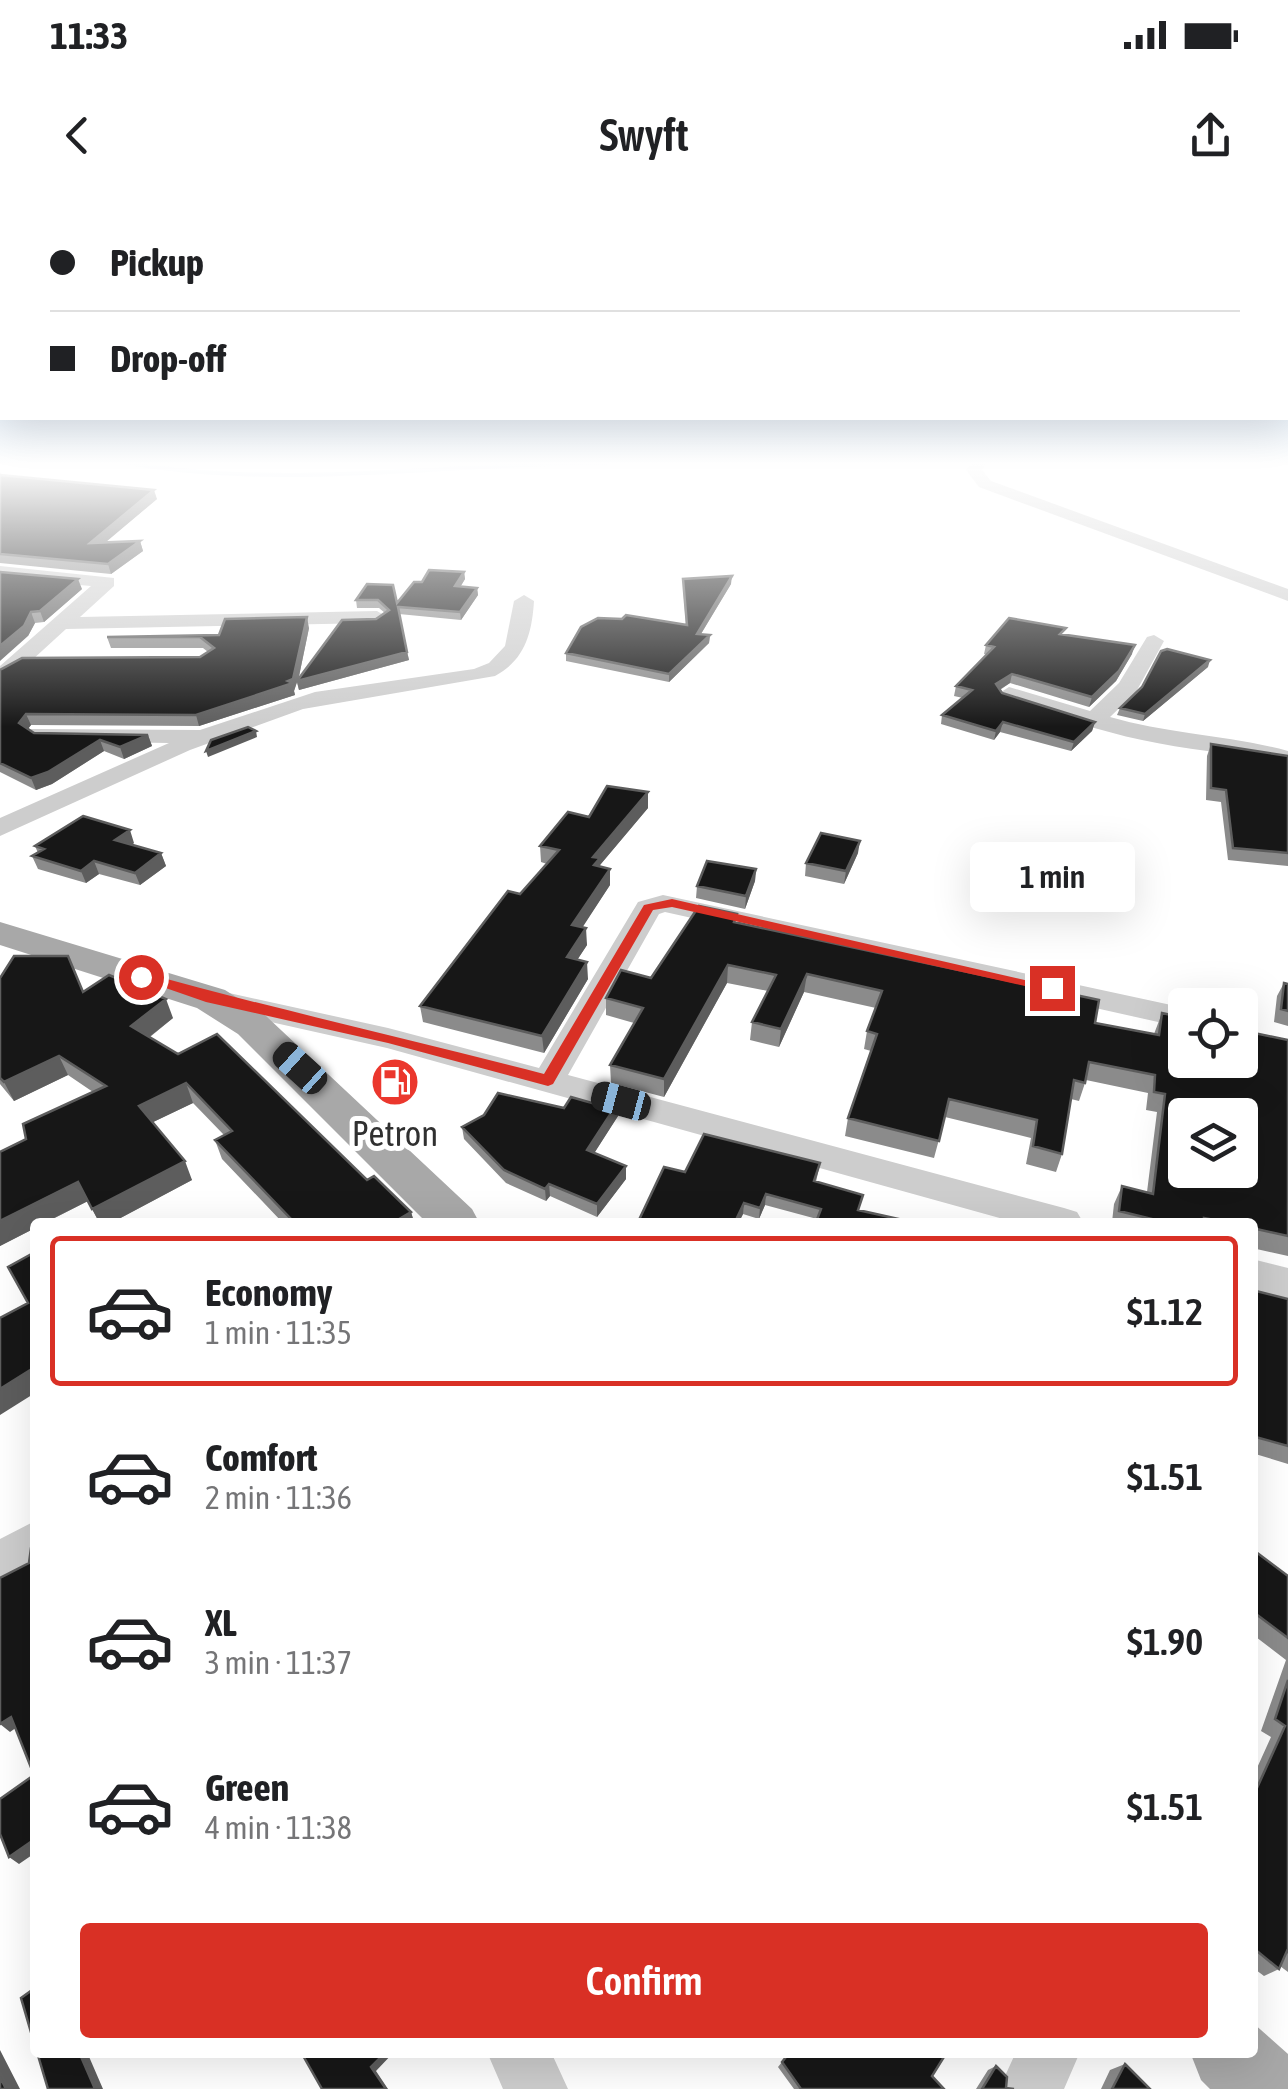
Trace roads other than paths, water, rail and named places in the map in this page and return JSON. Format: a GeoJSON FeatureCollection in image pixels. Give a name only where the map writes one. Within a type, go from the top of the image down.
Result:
{"type":"FeatureCollection","features":[{"type":"Feature","properties":{"kind":"main road"},"geometry":{"type":"LineString","coordinates":[[0,933],[212,999],[252,1025],[300,1068],[451,1218]]}},
{"type":"Feature","properties":{"kind":"main road"},"geometry":{"type":"LineString","coordinates":[[1235,2058],[1267,2089]]}},
{"type":"Feature","properties":{"kind":"street"},"geometry":{"type":"LineString","coordinates":[[1161,551],[1288,595]]}},
{"type":"Feature","properties":{"kind":"street"},"geometry":{"type":"LineString","coordinates":[[0,572],[106,582],[0,677]]}},
{"type":"Feature","properties":{"kind":"street"},"geometry":{"type":"LineString","coordinates":[[0,828],[260,716],[326,696],[397,690],[494,668],[509,654],[523,631],[524,601]]}},
{"type":"Feature","properties":{"kind":"street"},"geometry":{"type":"LineString","coordinates":[[60,623],[377,617]]}},
{"type":"Feature","properties":{"kind":"street"},"geometry":{"type":"LineString","coordinates":[[1093,721],[1128,687],[1154,641]]}},
{"type":"Feature","properties":{"kind":"street"},"geometry":{"type":"LineString","coordinates":[[24,657],[55,659]]}},
{"type":"Feature","properties":{"kind":"street"},"geometry":{"type":"LineString","coordinates":[[1008,694],[1093,721],[1288,758]]}},
{"type":"Feature","properties":{"kind":"street"},"geometry":{"type":"LineString","coordinates":[[39,734],[181,734],[205,738]]}},
{"type":"Feature","properties":{"kind":"street"},"geometry":{"type":"LineString","coordinates":[[548,1080],[648,908],[662,903],[1168,1014]]}},
{"type":"Feature","properties":{"kind":"street"},"geometry":{"type":"LineString","coordinates":[[212,999],[388,1038],[1049,1218]]}},
{"type":"Feature","properties":{"kind":"street"},"geometry":{"type":"LineString","coordinates":[[1258,1276],[1288,1284]]}},
{"type":"Feature","properties":{"kind":"street"},"geometry":{"type":"LineString","coordinates":[[0,1564],[30,1546]]}},
{"type":"Feature","properties":{"kind":"street"},"geometry":{"type":"LineString","coordinates":[[520,2058],[537,2089]]}},
{"type":"Feature","properties":{"kind":"street"},"geometry":{"type":"LineString","coordinates":[[1030,2089],[1047,2058]]}},
{"type":"Feature","properties":{"kind":"place","name":"Petron"},"geometry":{"type":"Point","coordinates":[395,1082]}}]}
